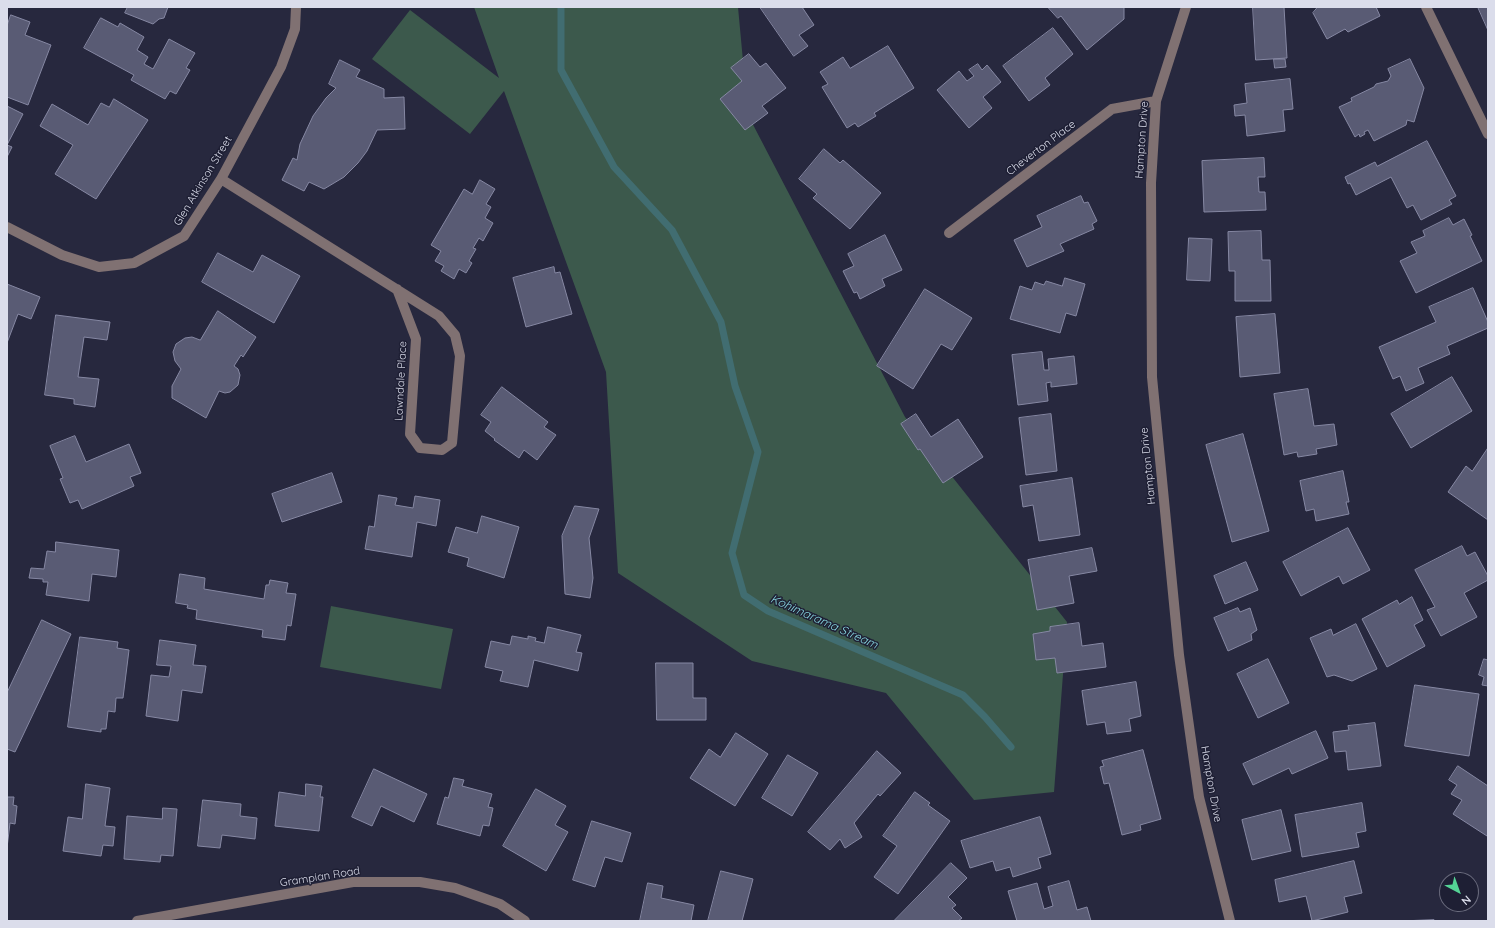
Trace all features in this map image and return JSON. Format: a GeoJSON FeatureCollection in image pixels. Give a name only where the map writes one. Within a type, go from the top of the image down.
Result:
{"type":"FeatureCollection","features":[{"type":"Feature","properties":{"kind":"street","name":"Glen Atkinson Street"},"geometry":{"type":"LineString","coordinates":[[7,226],[62,255],[99,267],[134,263],[184,236],[221,179],[281,67],[294,28],[296,7]]}},
{"type":"Feature","properties":{"kind":"street","name":"Hampton Drive"},"geometry":{"type":"LineString","coordinates":[[1186,7],[1156,101],[1151,183],[1152,377],[1179,656],[1199,797],[1230,921]]}},
{"type":"Feature","properties":{"kind":"street"},"geometry":{"type":"LineString","coordinates":[[1426,7],[1488,134]]}},
{"type":"Feature","properties":{"kind":"street","name":"Cheverton Place"},"geometry":{"type":"LineString","coordinates":[[949,233],[1112,109],[1156,101]]}},
{"type":"Feature","properties":{"kind":"street","name":"Lawndale Place"},"geometry":{"type":"LineString","coordinates":[[221,179],[439,316],[455,335],[460,356],[452,443],[442,450],[420,448],[410,434],[416,339],[397,290]]}},
{"type":"Feature","properties":{"kind":"street","name":"Grampian Road"},"geometry":{"type":"LineString","coordinates":[[137,921],[353,882],[420,882],[456,888],[500,904],[526,921]]}},
{"type":"Feature","properties":{"kind":"green space"},"geometry":{"type":"Polygon","coordinates":[[[474,7],[738,7],[748,115],[905,417],[1067,622],[1054,792],[974,800],[886,693],[752,661],[618,573],[606,372],[504,91],[470,134],[372,59],[410,10],[499,78],[474,7]]]}},
{"type":"Feature","properties":{"kind":"green space"},"geometry":{"type":"Polygon","coordinates":[[[331,606],[453,629],[441,689],[320,667],[331,606]]]}},
{"type":"Feature","properties":{"kind":"building"},"geometry":{"type":"Polygon","coordinates":[[[128,7],[168,7],[164,18],[159,19],[153,24],[125,13],[128,7]]]}},
{"type":"Feature","properties":{"kind":"building"},"geometry":{"type":"Polygon","coordinates":[[[760,7],[802,7],[814,25],[799,35],[808,46],[794,56],[760,7]]]}},
{"type":"Feature","properties":{"kind":"building"},"geometry":{"type":"Polygon","coordinates":[[[1048,7],[1124,7],[1124,19],[1087,50],[1061,16],[1058,18],[1048,7]]]}},
{"type":"Feature","properties":{"kind":"building"},"geometry":{"type":"Polygon","coordinates":[[[1253,7],[1284,7],[1287,58],[1256,60],[1253,7]]]}},
{"type":"Feature","properties":{"kind":"building"},"geometry":{"type":"Polygon","coordinates":[[[1318,7],[1376,7],[1380,16],[1348,32],[1345,29],[1327,39],[1313,13],[1318,7]]]}},
{"type":"Feature","properties":{"kind":"building"},"geometry":{"type":"Polygon","coordinates":[[[1478,7],[1488,7],[1488,30],[1478,7]]]}},
{"type":"Feature","properties":{"kind":"building"},"geometry":{"type":"Polygon","coordinates":[[[11,15],[30,22],[25,35],[51,45],[28,105],[7,97],[7,26],[11,15]]]}},
{"type":"Feature","properties":{"kind":"building"},"geometry":{"type":"Polygon","coordinates":[[[101,18],[118,27],[120,23],[144,37],[137,50],[148,57],[144,64],[153,69],[169,39],[195,53],[186,68],[190,70],[176,94],[170,91],[165,99],[131,80],[134,75],[84,48],[101,18]]]}},
{"type":"Feature","properties":{"kind":"building"},"geometry":{"type":"Polygon","coordinates":[[[1053,28],[1073,54],[1045,78],[1050,85],[1029,101],[1003,66],[1053,28]]]}},
{"type":"Feature","properties":{"kind":"building"},"geometry":{"type":"Polygon","coordinates":[[[888,46],[914,88],[874,113],[876,116],[858,127],[855,123],[847,128],[822,87],[828,84],[820,72],[843,57],[850,68],[888,46]]]}},
{"type":"Feature","properties":{"kind":"building"},"geometry":{"type":"Polygon","coordinates":[[[749,54],[760,67],[766,63],[786,88],[762,106],[768,113],[745,130],[720,99],[742,81],[731,68],[749,54]]]}},
{"type":"Feature","properties":{"kind":"building"},"geometry":{"type":"Polygon","coordinates":[[[1274,59],[1285,59],[1286,67],[1275,68],[1274,59]]]}},
{"type":"Feature","properties":{"kind":"building"},"geometry":{"type":"Polygon","coordinates":[[[1410,59],[1424,88],[1414,122],[1407,120],[1406,125],[1374,141],[1368,130],[1360,137],[1359,134],[1355,137],[1339,107],[1352,101],[1351,98],[1374,87],[1376,84],[1388,81],[1391,76],[1388,69],[1410,59]]]}},
{"type":"Feature","properties":{"kind":"building"},"geometry":{"type":"Polygon","coordinates":[[[340,60],[360,70],[356,77],[384,89],[384,98],[404,97],[405,129],[377,130],[367,151],[358,163],[344,177],[324,189],[309,182],[304,191],[282,180],[293,158],[297,160],[300,144],[313,116],[326,98],[336,88],[329,84],[340,60]]]}},
{"type":"Feature","properties":{"kind":"building"},"geometry":{"type":"Polygon","coordinates":[[[978,64],[982,70],[987,65],[1001,82],[983,97],[992,108],[969,128],[937,90],[959,71],[967,81],[974,76],[969,70],[978,64]]]}},
{"type":"Feature","properties":{"kind":"building"},"geometry":{"type":"Polygon","coordinates":[[[1290,79],[1293,109],[1283,110],[1285,131],[1247,136],[1245,115],[1235,116],[1234,105],[1247,103],[1245,84],[1290,79]]]}},
{"type":"Feature","properties":{"kind":"building"},"geometry":{"type":"Polygon","coordinates":[[[114,99],[148,120],[96,199],[55,174],[73,145],[40,126],[52,104],[88,125],[101,103],[109,107],[114,99]]]}},
{"type":"Feature","properties":{"kind":"building"},"geometry":{"type":"Polygon","coordinates":[[[7,106],[23,114],[7,145],[7,106]]]}},
{"type":"Feature","properties":{"kind":"building"},"geometry":{"type":"Polygon","coordinates":[[[1427,141],[1456,196],[1449,200],[1452,204],[1421,220],[1413,205],[1407,208],[1391,177],[1356,195],[1350,183],[1348,184],[1345,177],[1375,162],[1377,166],[1427,141]]]}},
{"type":"Feature","properties":{"kind":"building"},"geometry":{"type":"Polygon","coordinates":[[[7,145],[12,147],[7,157],[7,145]]]}},
{"type":"Feature","properties":{"kind":"building"},"geometry":{"type":"Polygon","coordinates":[[[824,149],[840,163],[843,160],[881,193],[850,229],[813,198],[817,194],[799,179],[824,149]]]}},
{"type":"Feature","properties":{"kind":"building"},"geometry":{"type":"Polygon","coordinates":[[[1264,158],[1265,177],[1258,177],[1259,192],[1265,192],[1266,210],[1204,212],[1202,161],[1264,158]]]}},
{"type":"Feature","properties":{"kind":"building"},"geometry":{"type":"Polygon","coordinates":[[[480,180],[495,189],[486,204],[491,207],[485,218],[493,223],[483,241],[479,238],[473,248],[476,249],[469,261],[472,263],[466,273],[459,269],[454,279],[441,271],[444,266],[435,261],[441,251],[431,245],[464,189],[472,194],[480,180]]]}},
{"type":"Feature","properties":{"kind":"building"},"geometry":{"type":"Polygon","coordinates":[[[1081,196],[1084,203],[1088,202],[1097,221],[1092,224],[1094,229],[1060,244],[1064,251],[1027,267],[1014,240],[1042,227],[1037,216],[1081,196]]]}},
{"type":"Feature","properties":{"kind":"building"},"geometry":{"type":"Polygon","coordinates":[[[1449,218],[1453,225],[1464,219],[1482,261],[1416,293],[1400,261],[1417,253],[1411,242],[1425,236],[1423,231],[1449,218]]]}},
{"type":"Feature","properties":{"kind":"building"},"geometry":{"type":"Polygon","coordinates":[[[1261,231],[1262,260],[1270,260],[1271,301],[1235,301],[1235,271],[1229,271],[1228,232],[1261,231]]]}},
{"type":"Feature","properties":{"kind":"building"},"geometry":{"type":"Polygon","coordinates":[[[885,235],[902,270],[882,279],[885,286],[860,299],[857,292],[854,293],[843,271],[854,266],[848,254],[885,235]]]}},
{"type":"Feature","properties":{"kind":"building"},"geometry":{"type":"Polygon","coordinates":[[[1189,238],[1212,239],[1210,281],[1187,280],[1189,238]]]}},
{"type":"Feature","properties":{"kind":"building"},"geometry":{"type":"Polygon","coordinates":[[[218,253],[253,272],[262,255],[300,276],[274,323],[202,282],[218,253]]]}},
{"type":"Feature","properties":{"kind":"building"},"geometry":{"type":"Polygon","coordinates":[[[554,267],[555,273],[560,272],[572,314],[526,327],[513,278],[554,267]]]}},
{"type":"Feature","properties":{"kind":"building"},"geometry":{"type":"Polygon","coordinates":[[[1065,278],[1085,284],[1076,316],[1066,313],[1060,333],[1010,319],[1020,286],[1032,290],[1035,282],[1044,285],[1046,281],[1062,286],[1065,278]]]}},
{"type":"Feature","properties":{"kind":"building"},"geometry":{"type":"Polygon","coordinates":[[[7,284],[40,297],[31,319],[18,314],[7,343],[7,284]]]}},
{"type":"Feature","properties":{"kind":"building"},"geometry":{"type":"Polygon","coordinates":[[[1473,288],[1488,322],[1488,328],[1447,346],[1450,354],[1418,368],[1424,383],[1406,391],[1400,376],[1393,379],[1379,347],[1436,322],[1429,307],[1473,288]]]}},
{"type":"Feature","properties":{"kind":"building"},"geometry":{"type":"Polygon","coordinates":[[[925,289],[972,318],[952,350],[941,344],[913,389],[877,366],[925,289]]]}},
{"type":"Feature","properties":{"kind":"building"},"geometry":{"type":"Polygon","coordinates":[[[218,311],[256,337],[243,357],[241,355],[234,366],[238,369],[240,375],[238,385],[230,392],[225,393],[219,391],[206,418],[172,398],[172,386],[181,369],[175,361],[173,352],[176,344],[185,338],[192,337],[200,340],[218,311]]]}},
{"type":"Feature","properties":{"kind":"building"},"geometry":{"type":"Polygon","coordinates":[[[1275,314],[1280,373],[1240,377],[1236,317],[1275,314]]]}},
{"type":"Feature","properties":{"kind":"building"},"geometry":{"type":"Polygon","coordinates":[[[56,315],[110,322],[107,340],[84,337],[78,377],[99,379],[95,407],[74,404],[74,399],[45,395],[56,315]]]}},
{"type":"Feature","properties":{"kind":"building"},"geometry":{"type":"Polygon","coordinates":[[[1042,352],[1044,370],[1049,370],[1048,359],[1074,356],[1077,384],[1051,387],[1051,382],[1046,383],[1048,401],[1018,405],[1012,355],[1042,352]]]}},
{"type":"Feature","properties":{"kind":"building"},"geometry":{"type":"Polygon","coordinates":[[[1452,377],[1472,411],[1411,448],[1391,414],[1452,377]]]}},
{"type":"Feature","properties":{"kind":"building"},"geometry":{"type":"Polygon","coordinates":[[[502,387],[548,422],[544,427],[556,435],[537,460],[524,450],[519,458],[494,440],[495,439],[485,431],[491,422],[481,415],[502,387]]]}},
{"type":"Feature","properties":{"kind":"building"},"geometry":{"type":"Polygon","coordinates":[[[1308,389],[1314,426],[1334,424],[1337,445],[1316,449],[1317,454],[1298,457],[1297,452],[1284,455],[1274,394],[1308,389]]]}},
{"type":"Feature","properties":{"kind":"building"},"geometry":{"type":"Polygon","coordinates":[[[916,414],[931,437],[958,419],[983,457],[943,483],[920,449],[918,450],[901,424],[916,414]]]}},
{"type":"Feature","properties":{"kind":"building"},"geometry":{"type":"Polygon","coordinates":[[[1051,414],[1057,471],[1026,475],[1019,418],[1051,414]]]}},
{"type":"Feature","properties":{"kind":"building"},"geometry":{"type":"Polygon","coordinates":[[[1243,434],[1269,531],[1232,542],[1206,445],[1243,434]]]}},
{"type":"Feature","properties":{"kind":"building"},"geometry":{"type":"Polygon","coordinates":[[[75,436],[86,462],[129,444],[141,473],[130,477],[134,486],[82,509],[78,500],[70,503],[60,479],[63,478],[50,446],[75,436]]]}},
{"type":"Feature","properties":{"kind":"building"},"geometry":{"type":"Polygon","coordinates":[[[1488,448],[1488,520],[1448,492],[1466,466],[1472,471],[1488,448]]]}},
{"type":"Feature","properties":{"kind":"building"},"geometry":{"type":"Polygon","coordinates":[[[1343,471],[1349,502],[1346,502],[1349,514],[1316,521],[1314,509],[1306,511],[1300,481],[1343,471]]]}},
{"type":"Feature","properties":{"kind":"building"},"geometry":{"type":"Polygon","coordinates":[[[332,473],[342,502],[282,522],[272,494],[332,473]]]}},
{"type":"Feature","properties":{"kind":"building"},"geometry":{"type":"Polygon","coordinates":[[[1072,478],[1080,535],[1039,541],[1033,505],[1023,507],[1020,486],[1072,478]]]}},
{"type":"Feature","properties":{"kind":"building"},"geometry":{"type":"Polygon","coordinates":[[[379,495],[397,498],[395,505],[413,508],[415,496],[440,500],[436,526],[417,522],[412,557],[365,549],[369,526],[374,527],[379,495]]]}},
{"type":"Feature","properties":{"kind":"building"},"geometry":{"type":"Polygon","coordinates":[[[575,506],[599,509],[589,538],[593,578],[590,598],[565,594],[562,536],[575,506]]]}},
{"type":"Feature","properties":{"kind":"building"},"geometry":{"type":"Polygon","coordinates":[[[482,516],[519,527],[504,578],[467,566],[469,558],[448,552],[456,527],[477,533],[482,516]]]}},
{"type":"Feature","properties":{"kind":"building"},"geometry":{"type":"Polygon","coordinates":[[[1348,528],[1370,570],[1343,584],[1339,576],[1301,596],[1283,562],[1348,528]]]}},
{"type":"Feature","properties":{"kind":"building"},"geometry":{"type":"Polygon","coordinates":[[[56,542],[119,550],[116,577],[92,574],[89,601],[46,595],[48,582],[43,582],[43,579],[29,578],[31,568],[44,569],[47,551],[55,552],[56,542]]]}},
{"type":"Feature","properties":{"kind":"building"},"geometry":{"type":"Polygon","coordinates":[[[1462,546],[1467,556],[1475,552],[1488,576],[1488,580],[1464,593],[1477,617],[1441,636],[1427,610],[1435,607],[1415,570],[1462,546]]]}},
{"type":"Feature","properties":{"kind":"building"},"geometry":{"type":"Polygon","coordinates":[[[1092,548],[1097,571],[1069,576],[1074,603],[1037,610],[1028,560],[1092,548]]]}},
{"type":"Feature","properties":{"kind":"building"},"geometry":{"type":"Polygon","coordinates":[[[1246,562],[1258,590],[1225,604],[1214,576],[1246,562]]]}},
{"type":"Feature","properties":{"kind":"building"},"geometry":{"type":"Polygon","coordinates":[[[180,574],[205,578],[204,589],[264,599],[266,585],[269,585],[270,580],[288,583],[286,593],[296,594],[291,626],[287,625],[285,640],[262,637],[263,630],[196,619],[197,610],[187,608],[188,605],[176,603],[180,574]]]}},
{"type":"Feature","properties":{"kind":"building"},"geometry":{"type":"Polygon","coordinates":[[[1412,597],[1423,620],[1414,625],[1425,646],[1387,667],[1362,619],[1397,600],[1399,604],[1412,597]]]}},
{"type":"Feature","properties":{"kind":"building"},"geometry":{"type":"Polygon","coordinates":[[[1238,608],[1240,612],[1250,608],[1257,630],[1251,634],[1252,640],[1228,651],[1214,618],[1238,608]]]}},
{"type":"Feature","properties":{"kind":"building"},"geometry":{"type":"Polygon","coordinates":[[[42,620],[71,634],[15,752],[7,749],[7,693],[42,620]]]}},
{"type":"Feature","properties":{"kind":"building"},"geometry":{"type":"Polygon","coordinates":[[[1079,623],[1082,646],[1103,643],[1106,667],[1057,673],[1055,658],[1036,660],[1033,634],[1050,631],[1050,627],[1079,623]]]}},
{"type":"Feature","properties":{"kind":"building"},"geometry":{"type":"Polygon","coordinates":[[[1356,624],[1377,669],[1352,681],[1334,675],[1327,677],[1310,638],[1331,629],[1333,635],[1356,624]]]}},
{"type":"Feature","properties":{"kind":"building"},"geometry":{"type":"Polygon","coordinates":[[[548,627],[581,635],[576,652],[582,653],[578,671],[534,660],[528,687],[500,681],[503,671],[485,667],[491,641],[510,645],[512,636],[528,639],[528,636],[536,638],[535,641],[544,643],[548,627]]]}},
{"type":"Feature","properties":{"kind":"building"},"geometry":{"type":"Polygon","coordinates":[[[80,637],[118,642],[117,648],[129,650],[123,698],[116,698],[115,712],[108,711],[106,729],[101,729],[101,732],[68,727],[80,637]]]}},
{"type":"Feature","properties":{"kind":"building"},"geometry":{"type":"Polygon","coordinates":[[[160,640],[196,645],[193,665],[206,666],[202,693],[182,690],[178,721],[146,716],[151,675],[169,677],[171,666],[157,665],[160,640]]]}},
{"type":"Feature","properties":{"kind":"building"},"geometry":{"type":"Polygon","coordinates":[[[1268,659],[1289,703],[1258,718],[1237,674],[1268,659]]]}},
{"type":"Feature","properties":{"kind":"building"},"geometry":{"type":"Polygon","coordinates":[[[1484,659],[1488,660],[1488,686],[1482,685],[1484,677],[1479,675],[1484,659]]]}},
{"type":"Feature","properties":{"kind":"building"},"geometry":{"type":"Polygon","coordinates":[[[656,663],[693,663],[693,698],[706,698],[706,720],[657,720],[656,663]]]}},
{"type":"Feature","properties":{"kind":"building"},"geometry":{"type":"Polygon","coordinates":[[[1136,682],[1141,716],[1129,719],[1131,731],[1107,734],[1105,722],[1087,725],[1082,691],[1136,682]]]}},
{"type":"Feature","properties":{"kind":"building"},"geometry":{"type":"Polygon","coordinates":[[[1415,685],[1479,694],[1469,756],[1405,746],[1415,685]]]}},
{"type":"Feature","properties":{"kind":"building"},"geometry":{"type":"Polygon","coordinates":[[[1375,723],[1381,766],[1348,770],[1346,751],[1335,752],[1333,732],[1349,730],[1348,726],[1375,723]]]}},
{"type":"Feature","properties":{"kind":"building"},"geometry":{"type":"Polygon","coordinates":[[[1316,731],[1328,758],[1292,774],[1289,768],[1253,785],[1243,764],[1316,731]]]}},
{"type":"Feature","properties":{"kind":"building"},"geometry":{"type":"Polygon","coordinates":[[[736,733],[768,754],[735,806],[690,778],[709,749],[720,757],[736,733]]]}},
{"type":"Feature","properties":{"kind":"building"},"geometry":{"type":"Polygon","coordinates":[[[1143,750],[1161,819],[1140,825],[1141,830],[1122,835],[1109,783],[1104,784],[1100,767],[1104,766],[1102,761],[1143,750]]]}},
{"type":"Feature","properties":{"kind":"building"},"geometry":{"type":"Polygon","coordinates":[[[877,751],[901,773],[880,796],[878,794],[854,823],[862,837],[845,848],[840,839],[830,850],[808,832],[877,751]]]}},
{"type":"Feature","properties":{"kind":"building"},"geometry":{"type":"Polygon","coordinates":[[[788,755],[818,773],[792,816],[762,798],[788,755]]]}},
{"type":"Feature","properties":{"kind":"building"},"geometry":{"type":"Polygon","coordinates":[[[1458,766],[1488,786],[1487,836],[1453,814],[1462,800],[1451,794],[1457,785],[1449,780],[1458,766]]]}},
{"type":"Feature","properties":{"kind":"building"},"geometry":{"type":"Polygon","coordinates":[[[374,769],[427,794],[414,822],[381,806],[372,826],[352,817],[374,769]]]}},
{"type":"Feature","properties":{"kind":"building"},"geometry":{"type":"Polygon","coordinates":[[[454,778],[464,780],[462,786],[492,794],[488,807],[493,808],[489,826],[483,825],[480,836],[437,824],[445,797],[448,798],[454,778]]]}},
{"type":"Feature","properties":{"kind":"building"},"geometry":{"type":"Polygon","coordinates":[[[86,784],[110,788],[105,826],[115,827],[113,846],[103,845],[101,856],[63,851],[68,817],[82,819],[86,784]]]}},
{"type":"Feature","properties":{"kind":"building"},"geometry":{"type":"Polygon","coordinates":[[[306,784],[322,786],[320,797],[323,797],[319,831],[275,826],[279,792],[305,796],[306,784]]]}},
{"type":"Feature","properties":{"kind":"building"},"geometry":{"type":"Polygon","coordinates":[[[536,789],[566,806],[555,825],[568,832],[546,871],[503,846],[536,789]]]}},
{"type":"Feature","properties":{"kind":"building"},"geometry":{"type":"Polygon","coordinates":[[[915,792],[930,803],[928,805],[950,821],[898,894],[874,877],[897,846],[883,836],[915,792]]]}},
{"type":"Feature","properties":{"kind":"building"},"geometry":{"type":"Polygon","coordinates":[[[7,797],[14,797],[13,805],[17,806],[15,824],[10,823],[7,848],[7,797]]]}},
{"type":"Feature","properties":{"kind":"building"},"geometry":{"type":"Polygon","coordinates":[[[203,800],[241,804],[240,816],[257,818],[255,839],[222,835],[220,848],[198,846],[203,800]]]}},
{"type":"Feature","properties":{"kind":"building"},"geometry":{"type":"Polygon","coordinates":[[[1362,803],[1366,831],[1356,833],[1359,847],[1302,857],[1295,815],[1362,803]]]}},
{"type":"Feature","properties":{"kind":"building"},"geometry":{"type":"Polygon","coordinates":[[[163,808],[177,809],[173,856],[161,855],[160,862],[124,859],[127,816],[162,819],[163,808]]]}},
{"type":"Feature","properties":{"kind":"building"},"geometry":{"type":"Polygon","coordinates":[[[1281,810],[1291,851],[1252,860],[1242,820],[1281,810]]]}},
{"type":"Feature","properties":{"kind":"building"},"geometry":{"type":"Polygon","coordinates":[[[1040,817],[1051,854],[1038,858],[1041,868],[1013,877],[1010,867],[996,871],[993,861],[970,868],[961,841],[1040,817]]]}},
{"type":"Feature","properties":{"kind":"building"},"geometry":{"type":"Polygon","coordinates":[[[592,821],[631,833],[622,862],[605,857],[595,887],[573,880],[592,821]]]}},
{"type":"Feature","properties":{"kind":"building"},"geometry":{"type":"Polygon","coordinates":[[[1354,861],[1362,893],[1344,897],[1348,912],[1312,921],[1306,896],[1279,902],[1275,880],[1354,861]]]}},
{"type":"Feature","properties":{"kind":"building"},"geometry":{"type":"Polygon","coordinates":[[[951,863],[967,878],[948,897],[956,905],[952,908],[962,918],[958,921],[894,921],[951,863]]]}},
{"type":"Feature","properties":{"kind":"building"},"geometry":{"type":"Polygon","coordinates":[[[721,871],[753,879],[742,921],[708,921],[721,871]]]}},
{"type":"Feature","properties":{"kind":"building"},"geometry":{"type":"Polygon","coordinates":[[[1069,881],[1077,910],[1087,907],[1091,921],[1017,921],[1008,891],[1037,883],[1044,909],[1053,906],[1048,887],[1069,881]]]}},
{"type":"Feature","properties":{"kind":"building"},"geometry":{"type":"Polygon","coordinates":[[[648,883],[663,886],[661,898],[694,905],[691,921],[640,921],[648,883]]]}},
{"type":"Feature","properties":{"kind":"building"},"geometry":{"type":"Polygon","coordinates":[[[1434,920],[1434,921],[1402,921],[1434,920]]]}},
{"type":"Feature","properties":{"kind":"waterway","name":"Kohimarama Stream"},"geometry":{"type":"LineString","coordinates":[[561,7],[561,70],[614,167],[672,230],[721,322],[735,386],[758,452],[732,553],[744,595],[768,611],[963,695],[985,717],[1011,747]]}}]}
